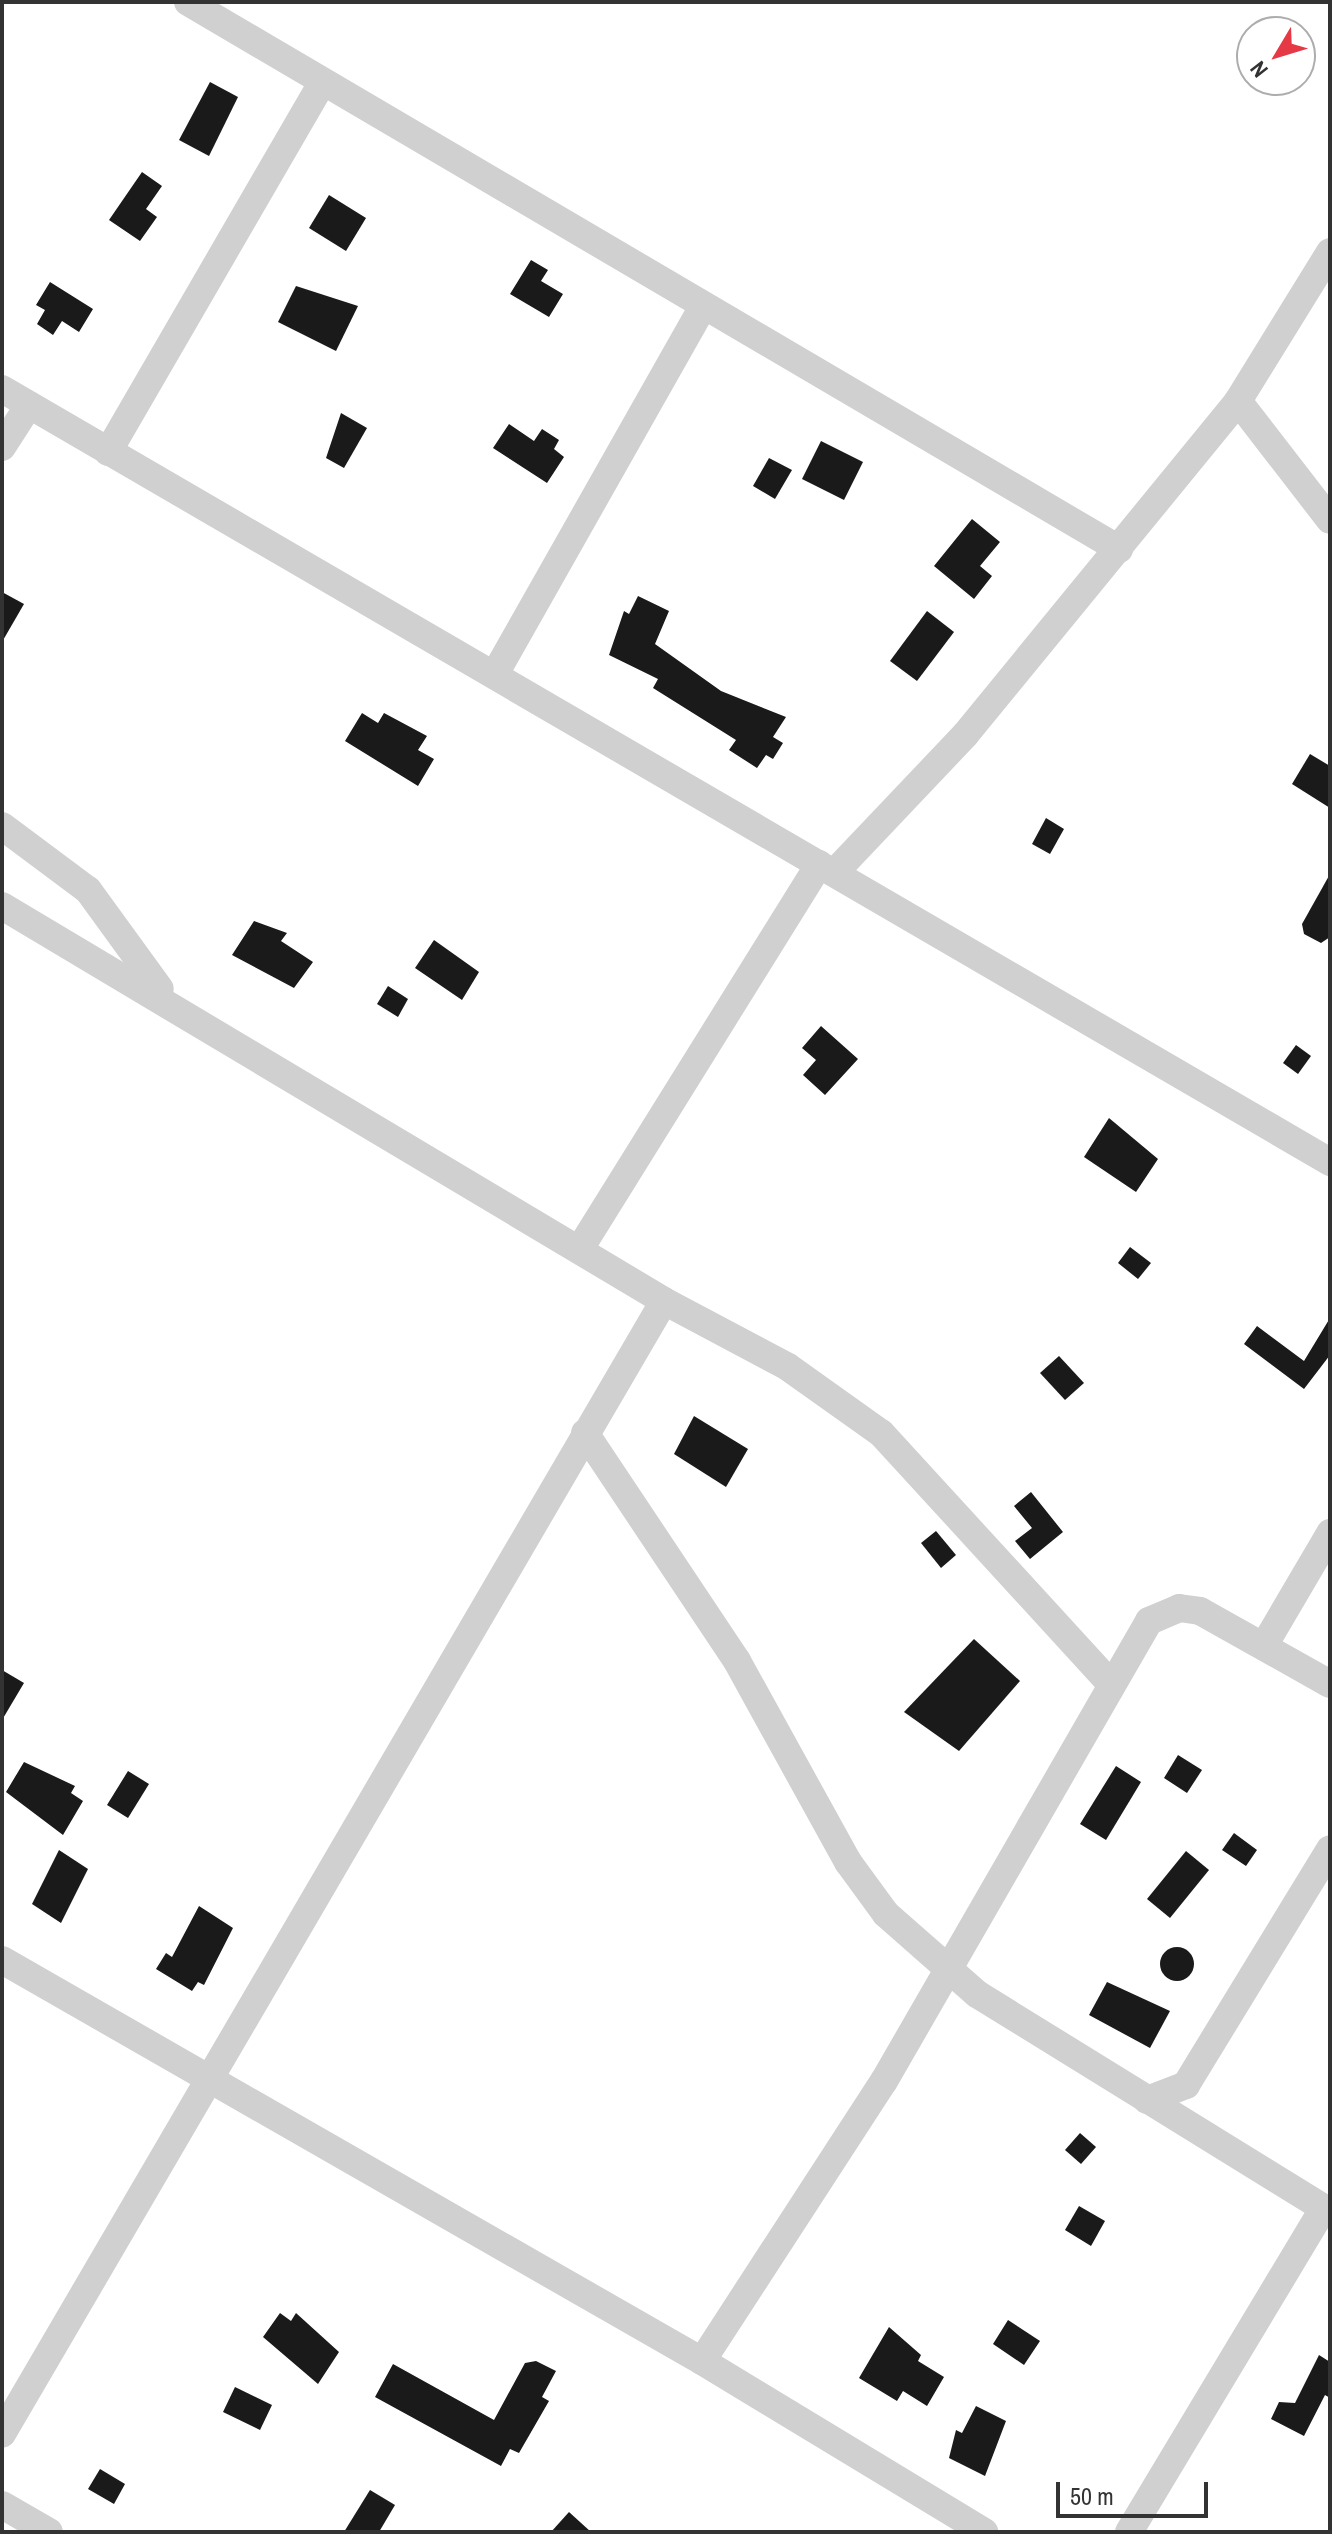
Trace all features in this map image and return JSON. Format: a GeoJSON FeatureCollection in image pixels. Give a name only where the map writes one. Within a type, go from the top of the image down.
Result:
{"type":"FeatureCollection","features":[{"type":"Feature","properties":{"kind":"street"},"geometry":{"type":"LineString","coordinates":[[188,2],[321,85],[1119,549]]}},
{"type":"Feature","properties":{"kind":"street"},"geometry":{"type":"LineString","coordinates":[[108,452],[321,85]]}},
{"type":"Feature","properties":{"kind":"street"},"geometry":{"type":"LineString","coordinates":[[581,1247],[827,868],[965,735],[1119,549],[1238,401],[1330,252]]}},
{"type":"Feature","properties":{"kind":"street"},"geometry":{"type":"LineString","coordinates":[[495,674],[703,306]]}},
{"type":"Feature","properties":{"kind":"street"},"geometry":{"type":"LineString","coordinates":[[2,389],[1330,1162]]}},
{"type":"Feature","properties":{"kind":"street"},"geometry":{"type":"LineString","coordinates":[[1238,401],[1330,520]]}},
{"type":"Feature","properties":{"kind":"street"},"geometry":{"type":"LineString","coordinates":[[2,447],[29,405]]}},
{"type":"Feature","properties":{"kind":"street"},"geometry":{"type":"LineString","coordinates":[[2,826],[88,890],[165,997]]}},
{"type":"Feature","properties":{"kind":"street"},"geometry":{"type":"LineString","coordinates":[[2,906],[165,997],[581,1247],[664,1301],[788,1367],[881,1433],[1109,1682]]}},
{"type":"Feature","properties":{"kind":"street"},"geometry":{"type":"LineString","coordinates":[[2,2434],[210,2084],[664,1301]]}},
{"type":"Feature","properties":{"kind":"street"},"geometry":{"type":"LineString","coordinates":[[585,1433],[737,1661],[848,1862],[944,1970],[1327,2210],[1129,2532]]}},
{"type":"Feature","properties":{"kind":"street"},"geometry":{"type":"LineString","coordinates":[[1265,1644],[1330,1533]]}},
{"type":"Feature","properties":{"kind":"street"},"geometry":{"type":"LineString","coordinates":[[702,2361],[884,2081],[1109,1682],[1161,1612],[1200,1611],[1265,1644],[1330,1684]]}},
{"type":"Feature","properties":{"kind":"street"},"geometry":{"type":"LineString","coordinates":[[1147,2100],[1186,2085],[1330,1849]]}},
{"type":"Feature","properties":{"kind":"street"},"geometry":{"type":"LineString","coordinates":[[2,1960],[210,2084],[702,2361],[984,2532]]}},
{"type":"Feature","properties":{"kind":"street"},"geometry":{"type":"LineString","coordinates":[[1186,2085],[1191,2125]]}},
{"type":"Feature","properties":{"kind":"street"},"geometry":{"type":"LineString","coordinates":[[2,2505],[49,2532]]}},
{"type":"Feature","properties":{"kind":"building"},"geometry":{"type":"Polygon","coordinates":[[[210,82],[238,97],[209,156],[179,140],[210,82]]]}},
{"type":"Feature","properties":{"kind":"building"},"geometry":{"type":"Polygon","coordinates":[[[142,172],[162,186],[146,209],[157,217],[140,241],[109,220],[142,172]]]}},
{"type":"Feature","properties":{"kind":"building"},"geometry":{"type":"Polygon","coordinates":[[[329,195],[366,218],[346,251],[309,228],[329,195]]]}},
{"type":"Feature","properties":{"kind":"building"},"geometry":{"type":"Polygon","coordinates":[[[531,260],[548,270],[541,281],[563,294],[549,317],[510,294],[531,260]]]}},
{"type":"Feature","properties":{"kind":"building"},"geometry":{"type":"Polygon","coordinates":[[[50,282],[93,309],[79,332],[62,321],[53,335],[37,324],[45,310],[36,305],[50,282]]]}},
{"type":"Feature","properties":{"kind":"building"},"geometry":{"type":"Polygon","coordinates":[[[296,286],[358,306],[336,351],[278,322],[296,286]]]}},
{"type":"Feature","properties":{"kind":"building"},"geometry":{"type":"Polygon","coordinates":[[[341,413],[367,428],[344,468],[326,458],[341,413]]]}},
{"type":"Feature","properties":{"kind":"building"},"geometry":{"type":"Polygon","coordinates":[[[509,424],[534,441],[542,429],[559,440],[554,449],[564,457],[547,483],[493,448],[509,424]]]}},
{"type":"Feature","properties":{"kind":"building"},"geometry":{"type":"Polygon","coordinates":[[[821,441],[863,462],[844,500],[802,479],[821,441]]]}},
{"type":"Feature","properties":{"kind":"building"},"geometry":{"type":"Polygon","coordinates":[[[769,458],[792,470],[775,499],[753,486],[769,458]]]}},
{"type":"Feature","properties":{"kind":"building"},"geometry":{"type":"Polygon","coordinates":[[[972,519],[1000,542],[980,566],[992,576],[974,599],[934,566],[972,519]]]}},
{"type":"Feature","properties":{"kind":"building"},"geometry":{"type":"Polygon","coordinates":[[[2,592],[24,604],[2,642],[2,592]]]}},
{"type":"Feature","properties":{"kind":"building"},"geometry":{"type":"Polygon","coordinates":[[[638,596],[669,611],[655,644],[721,691],[786,717],[773,737],[783,743],[773,759],[766,755],[757,768],[729,750],[736,740],[653,688],[658,679],[609,655],[624,611],[629,614],[638,596]]]}},
{"type":"Feature","properties":{"kind":"building"},"geometry":{"type":"Polygon","coordinates":[[[927,611],[954,632],[917,681],[890,661],[927,611]]]}},
{"type":"Feature","properties":{"kind":"building"},"geometry":{"type":"Polygon","coordinates":[[[362,713],[378,723],[384,713],[427,736],[418,750],[434,759],[418,786],[345,741],[362,713]]]}},
{"type":"Feature","properties":{"kind":"building"},"geometry":{"type":"Polygon","coordinates":[[[1310,754],[1330,766],[1330,808],[1292,784],[1310,754]]]}},
{"type":"Feature","properties":{"kind":"building"},"geometry":{"type":"Polygon","coordinates":[[[1046,818],[1064,829],[1050,854],[1032,844],[1046,818]]]}},
{"type":"Feature","properties":{"kind":"building"},"geometry":{"type":"Polygon","coordinates":[[[1330,874],[1330,937],[1321,943],[1304,934],[1302,924],[1330,874]]]}},
{"type":"Feature","properties":{"kind":"building"},"geometry":{"type":"Polygon","coordinates":[[[254,921],[287,933],[281,941],[313,962],[294,988],[232,955],[254,921]]]}},
{"type":"Feature","properties":{"kind":"building"},"geometry":{"type":"Polygon","coordinates":[[[434,940],[479,972],[462,1000],[415,968],[434,940]]]}},
{"type":"Feature","properties":{"kind":"building"},"geometry":{"type":"Polygon","coordinates":[[[388,986],[408,999],[398,1017],[377,1004],[388,986]]]}},
{"type":"Feature","properties":{"kind":"building"},"geometry":{"type":"Polygon","coordinates":[[[821,1026],[858,1059],[825,1095],[803,1075],[816,1060],[802,1048],[821,1026]]]}},
{"type":"Feature","properties":{"kind":"building"},"geometry":{"type":"Polygon","coordinates":[[[1296,1045],[1311,1056],[1298,1074],[1283,1063],[1296,1045]]]}},
{"type":"Feature","properties":{"kind":"building"},"geometry":{"type":"Polygon","coordinates":[[[1109,1118],[1158,1159],[1136,1192],[1084,1157],[1109,1118]]]}},
{"type":"Feature","properties":{"kind":"building"},"geometry":{"type":"Polygon","coordinates":[[[1130,1247],[1151,1263],[1138,1279],[1118,1263],[1130,1247]]]}},
{"type":"Feature","properties":{"kind":"building"},"geometry":{"type":"Polygon","coordinates":[[[1330,1318],[1330,1355],[1304,1389],[1244,1344],[1257,1326],[1304,1361],[1330,1318]]]}},
{"type":"Feature","properties":{"kind":"building"},"geometry":{"type":"Polygon","coordinates":[[[1059,1356],[1084,1383],[1065,1400],[1040,1373],[1059,1356]]]}},
{"type":"Feature","properties":{"kind":"building"},"geometry":{"type":"Polygon","coordinates":[[[694,1416],[748,1449],[726,1487],[674,1454],[694,1416]]]}},
{"type":"Feature","properties":{"kind":"building"},"geometry":{"type":"Polygon","coordinates":[[[1031,1492],[1063,1532],[1030,1559],[1015,1541],[1032,1528],[1014,1506],[1031,1492]]]}},
{"type":"Feature","properties":{"kind":"building"},"geometry":{"type":"Polygon","coordinates":[[[936,1531],[956,1555],[941,1568],[921,1543],[936,1531]]]}},
{"type":"Feature","properties":{"kind":"building"},"geometry":{"type":"Polygon","coordinates":[[[974,1639],[1020,1681],[959,1751],[904,1712],[974,1639]]]}},
{"type":"Feature","properties":{"kind":"building"},"geometry":{"type":"Polygon","coordinates":[[[2,1670],[24,1683],[2,1720],[2,1670]]]}},
{"type":"Feature","properties":{"kind":"building"},"geometry":{"type":"Polygon","coordinates":[[[1178,1755],[1202,1770],[1187,1793],[1164,1778],[1178,1755]]]}},
{"type":"Feature","properties":{"kind":"building"},"geometry":{"type":"Polygon","coordinates":[[[24,1762],[75,1786],[71,1793],[83,1801],[63,1835],[6,1792],[24,1762]]]}},
{"type":"Feature","properties":{"kind":"building"},"geometry":{"type":"Polygon","coordinates":[[[1116,1766],[1141,1782],[1106,1840],[1080,1824],[1116,1766]]]}},
{"type":"Feature","properties":{"kind":"building"},"geometry":{"type":"Polygon","coordinates":[[[128,1771],[149,1784],[128,1818],[107,1805],[128,1771]]]}},
{"type":"Feature","properties":{"kind":"building"},"geometry":{"type":"Polygon","coordinates":[[[1234,1833],[1257,1850],[1246,1866],[1222,1850],[1234,1833]]]}},
{"type":"Feature","properties":{"kind":"building"},"geometry":{"type":"Polygon","coordinates":[[[59,1850],[88,1869],[61,1923],[32,1904],[59,1850]]]}},
{"type":"Feature","properties":{"kind":"building"},"geometry":{"type":"Polygon","coordinates":[[[1186,1851],[1209,1870],[1170,1918],[1147,1899],[1186,1851]]]}},
{"type":"Feature","properties":{"kind":"building"},"geometry":{"type":"Polygon","coordinates":[[[199,1906],[233,1928],[204,1985],[198,1982],[192,1991],[156,1969],[166,1953],[172,1957],[199,1906]]]}},
{"type":"Feature","properties":{"kind":"building"},"geometry":{"type":"Polygon","coordinates":[[[1177,1947],[1189,1952],[1194,1964],[1189,1976],[1177,1981],[1165,1976],[1160,1964],[1165,1952],[1177,1947]]]}},
{"type":"Feature","properties":{"kind":"building"},"geometry":{"type":"Polygon","coordinates":[[[1107,1982],[1170,2011],[1150,2048],[1089,2015],[1107,1982]]]}},
{"type":"Feature","properties":{"kind":"building"},"geometry":{"type":"Polygon","coordinates":[[[1080,2133],[1096,2147],[1081,2164],[1065,2150],[1080,2133]]]}},
{"type":"Feature","properties":{"kind":"building"},"geometry":{"type":"Polygon","coordinates":[[[1079,2206],[1105,2221],[1091,2246],[1065,2230],[1079,2206]]]}},
{"type":"Feature","properties":{"kind":"building"},"geometry":{"type":"Polygon","coordinates":[[[280,2313],[291,2321],[296,2313],[339,2352],[318,2384],[263,2337],[280,2313]]]}},
{"type":"Feature","properties":{"kind":"building"},"geometry":{"type":"Polygon","coordinates":[[[1008,2320],[1040,2341],[1024,2365],[993,2344],[1008,2320]]]}},
{"type":"Feature","properties":{"kind":"building"},"geometry":{"type":"Polygon","coordinates":[[[889,2327],[921,2355],[918,2361],[944,2377],[927,2406],[903,2391],[897,2401],[859,2378],[889,2327]]]}},
{"type":"Feature","properties":{"kind":"building"},"geometry":{"type":"Polygon","coordinates":[[[1319,2355],[1330,2362],[1330,2398],[1325,2395],[1304,2436],[1271,2419],[1279,2402],[1295,2403],[1319,2355]]]}},
{"type":"Feature","properties":{"kind":"building"},"geometry":{"type":"Polygon","coordinates":[[[536,2361],[556,2371],[542,2397],[549,2401],[519,2453],[510,2449],[501,2466],[375,2397],[393,2364],[494,2420],[525,2363],[536,2361]]]}},
{"type":"Feature","properties":{"kind":"building"},"geometry":{"type":"Polygon","coordinates":[[[235,2387],[272,2405],[260,2430],[223,2412],[235,2387]]]}},
{"type":"Feature","properties":{"kind":"building"},"geometry":{"type":"Polygon","coordinates":[[[976,2406],[1006,2421],[985,2476],[949,2458],[956,2430],[962,2433],[976,2406]]]}},
{"type":"Feature","properties":{"kind":"building"},"geometry":{"type":"Polygon","coordinates":[[[100,2469],[125,2484],[114,2504],[88,2489],[100,2469]]]}},
{"type":"Feature","properties":{"kind":"building"},"geometry":{"type":"Polygon","coordinates":[[[370,2490],[395,2505],[379,2532],[344,2532],[370,2490]]]}},
{"type":"Feature","properties":{"kind":"building"},"geometry":{"type":"Polygon","coordinates":[[[569,2512],[591,2532],[551,2532],[569,2512]]]}}]}
